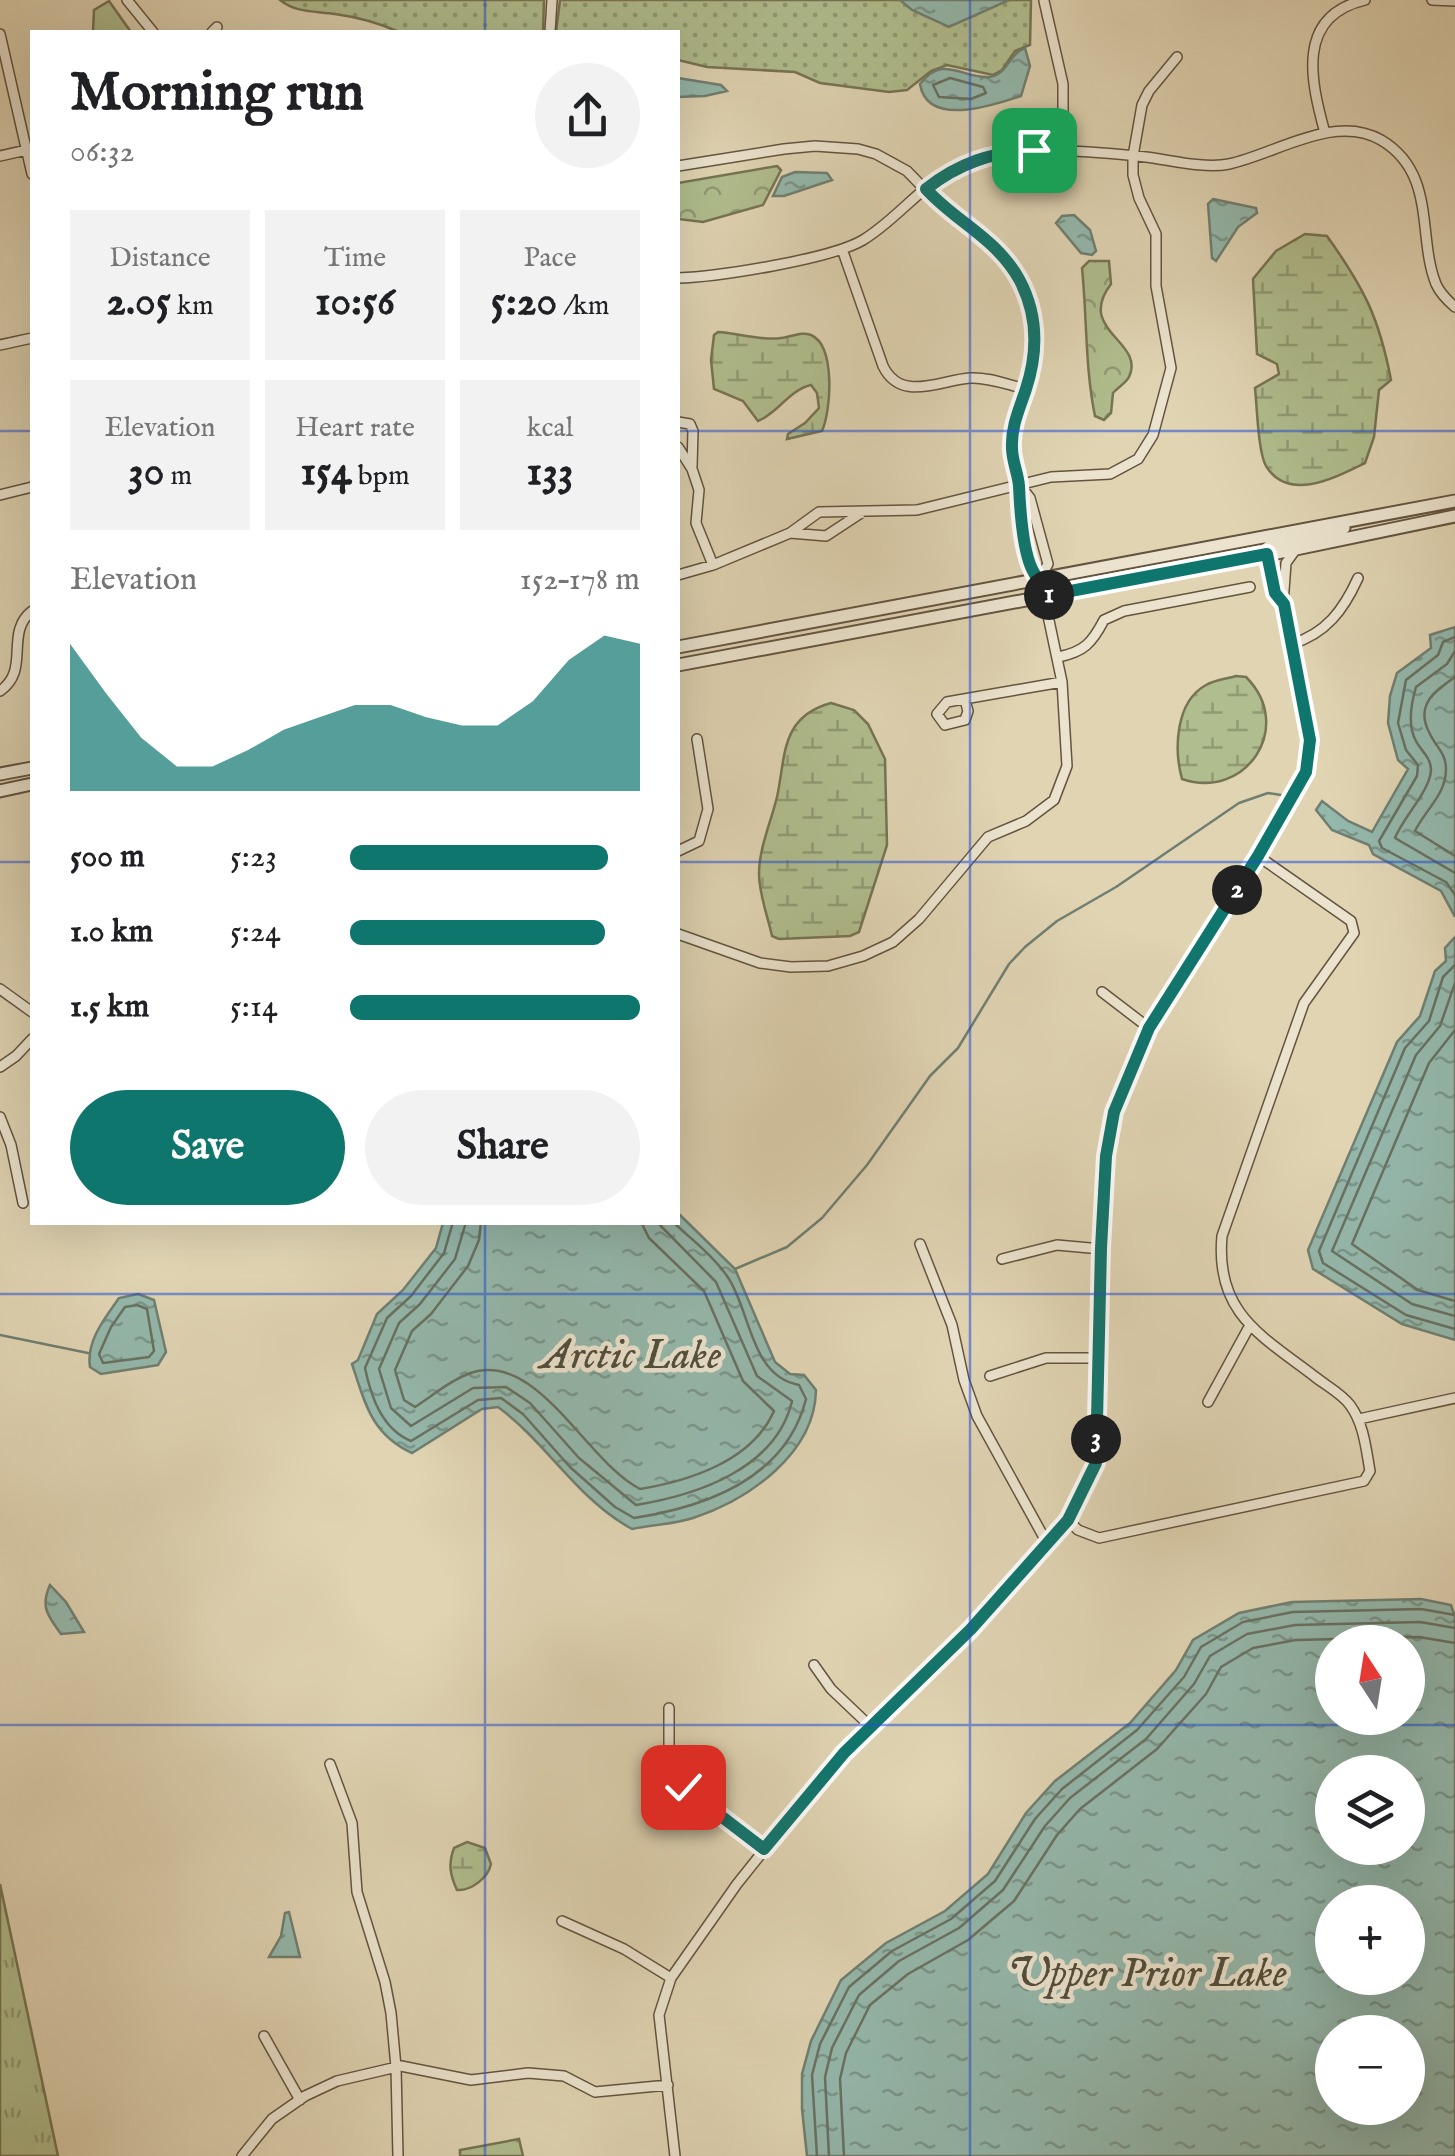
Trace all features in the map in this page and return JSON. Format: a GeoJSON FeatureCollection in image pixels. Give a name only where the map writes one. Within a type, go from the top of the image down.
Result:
{"type":"FeatureCollection","features":[{"type":"Feature","properties":{"kind":"street"},"geometry":{"type":"LineString","coordinates":[[127,0],[151,30]]}},
{"type":"Feature","properties":{"kind":"street"},"geometry":{"type":"LineString","coordinates":[[550,30],[552,0]]}},
{"type":"Feature","properties":{"kind":"street"},"geometry":{"type":"LineString","coordinates":[[1325,133],[1310,66],[1317,39],[1332,16],[1365,0]]}},
{"type":"Feature","properties":{"kind":"street"},"geometry":{"type":"LineString","coordinates":[[1432,0],[1455,2]]}},
{"type":"Feature","properties":{"kind":"street"},"geometry":{"type":"LineString","coordinates":[[1044,1],[1063,84],[1063,149]]}},
{"type":"Feature","properties":{"kind":"street"},"geometry":{"type":"LineString","coordinates":[[0,34],[30,149],[0,156]]}},
{"type":"Feature","properties":{"kind":"street"},"geometry":{"type":"LineString","coordinates":[[680,574],[713,566],[790,533],[819,512],[917,510],[1051,476],[1110,474],[1138,459],[1154,435],[1170,368],[1156,286],[1156,234],[1139,198],[1133,156],[1142,105],[1149,90],[1178,57]]}},
{"type":"Feature","properties":{"kind":"street"},"geometry":{"type":"LineString","coordinates":[[680,278],[736,272],[842,249],[874,232],[926,189],[973,160],[1017,151],[1063,149],[1226,165],[1325,133],[1358,131],[1383,141],[1405,162],[1425,208],[1436,286],[1455,307]]}},
{"type":"Feature","properties":{"kind":"street"},"geometry":{"type":"LineString","coordinates":[[680,166],[784,149],[840,146],[876,154],[907,171],[945,210],[998,249],[1020,280],[1035,334],[1033,365],[1012,430],[1012,454],[1032,569],[1040,578],[1058,657],[1067,766],[1054,800],[1026,821],[988,836],[919,919],[893,942],[863,956],[828,966],[790,967],[760,963],[680,935]]}},
{"type":"Feature","properties":{"kind":"street"},"geometry":{"type":"LineString","coordinates":[[842,249],[883,366],[894,381],[913,388],[972,378],[1026,389]]}},
{"type":"Feature","properties":{"kind":"street"},"geometry":{"type":"LineString","coordinates":[[0,345],[30,338]]}},
{"type":"Feature","properties":{"kind":"street"},"geometry":{"type":"LineString","coordinates":[[680,422],[690,424],[693,431],[692,469]]}},
{"type":"Feature","properties":{"kind":"street"},"geometry":{"type":"LineString","coordinates":[[680,450],[699,490],[696,522],[713,566]]}},
{"type":"Feature","properties":{"kind":"street"},"geometry":{"type":"LineString","coordinates":[[1019,484],[1030,498],[1048,564],[1040,578]]}},
{"type":"Feature","properties":{"kind":"street"},"geometry":{"type":"LineString","coordinates":[[0,495],[30,488]]}},
{"type":"Feature","properties":{"kind":"street"},"geometry":{"type":"LineString","coordinates":[[680,647],[1455,500]]}},
{"type":"Feature","properties":{"kind":"street"},"geometry":{"type":"LineString","coordinates":[[790,533],[826,536],[860,513]]}},
{"type":"Feature","properties":{"kind":"street"},"geometry":{"type":"LineString","coordinates":[[1284,604],[1275,593],[1266,549],[1376,516]]}},
{"type":"Feature","properties":{"kind":"street"},"geometry":{"type":"LineString","coordinates":[[680,665],[1455,516]]}},
{"type":"Feature","properties":{"kind":"street"},"geometry":{"type":"LineString","coordinates":[[675,2156],[659,2015],[671,1978],[764,1849],[844,1753],[960,1640],[1068,1520],[1096,1463],[1101,1248],[1106,1156],[1114,1112],[1149,1028],[1300,785],[1310,752],[1284,604],[1286,563],[1296,549]]}},
{"type":"Feature","properties":{"kind":"street"},"geometry":{"type":"LineString","coordinates":[[1292,644],[1316,636],[1333,619],[1358,578]]}},
{"type":"Feature","properties":{"kind":"street"},"geometry":{"type":"LineString","coordinates":[[1058,657],[1079,653],[1093,641],[1104,620],[1124,611],[1250,587]]}},
{"type":"Feature","properties":{"kind":"street"},"geometry":{"type":"LineString","coordinates":[[0,690],[12,682],[18,670],[17,634],[30,613]]}},
{"type":"Feature","properties":{"kind":"street"},"geometry":{"type":"LineString","coordinates":[[965,700],[1062,682]]}},
{"type":"Feature","properties":{"kind":"street"},"geometry":{"type":"LineString","coordinates":[[680,851],[699,841],[708,810],[698,739]]}},
{"type":"Feature","properties":{"kind":"street"},"geometry":{"type":"LineString","coordinates":[[0,774],[30,768]]}},
{"type":"Feature","properties":{"kind":"street"},"geometry":{"type":"LineString","coordinates":[[0,791],[30,784]]}},
{"type":"Feature","properties":{"kind":"street"},"geometry":{"type":"LineString","coordinates":[[1068,1520],[1078,1530],[1099,1538],[1364,1481],[1370,1472],[1359,1419],[1347,1401],[1248,1327],[1219,1265],[1222,1236],[1304,1003],[1354,933],[1352,921],[1258,856]]}},
{"type":"Feature","properties":{"kind":"street"},"geometry":{"type":"LineString","coordinates":[[0,990],[30,1011]]}},
{"type":"Feature","properties":{"kind":"street"},"geometry":{"type":"LineString","coordinates":[[1102,992],[1149,1028]]}},
{"type":"Feature","properties":{"kind":"street"},"geometry":{"type":"LineString","coordinates":[[0,1067],[30,1041]]}},
{"type":"Feature","properties":{"kind":"street"},"geometry":{"type":"LineString","coordinates":[[0,1116],[24,1203]]}},
{"type":"Feature","properties":{"kind":"street"},"geometry":{"type":"LineString","coordinates":[[920,1244],[952,1325],[964,1380],[978,1416],[1047,1544]]}},
{"type":"Feature","properties":{"kind":"street"},"geometry":{"type":"LineString","coordinates":[[1002,1259],[1057,1245],[1101,1248]]}},
{"type":"Feature","properties":{"kind":"street"},"geometry":{"type":"LineString","coordinates":[[1208,1402],[1248,1327]]}},
{"type":"Feature","properties":{"kind":"street"},"geometry":{"type":"LineString","coordinates":[[990,1376],[1046,1358],[1098,1358]]}},
{"type":"Feature","properties":{"kind":"street"},"geometry":{"type":"LineString","coordinates":[[1359,1419],[1455,1398]]}},
{"type":"Feature","properties":{"kind":"street"},"geometry":{"type":"LineString","coordinates":[[814,1665],[831,1689],[872,1727]]}},
{"type":"Feature","properties":{"kind":"street"},"geometry":{"type":"LineString","coordinates":[[668,1708],[669,1756],[683,1787],[764,1849]]}},
{"type":"Feature","properties":{"kind":"street"},"geometry":{"type":"LineString","coordinates":[[330,1764],[352,1824],[357,1892],[385,1982],[396,2067],[398,2156]]}},
{"type":"Feature","properties":{"kind":"street"},"geometry":{"type":"LineString","coordinates":[[562,1921],[624,1949],[671,1978]]}},
{"type":"Feature","properties":{"kind":"street"},"geometry":{"type":"LineString","coordinates":[[264,2036],[300,2100]]}},
{"type":"Feature","properties":{"kind":"street"},"geometry":{"type":"LineString","coordinates":[[242,2156],[272,2118],[300,2100],[337,2081],[396,2067],[471,2080],[528,2073],[564,2076],[596,2092],[668,2085]]}},
{"type":"Feature","properties":{"kind":"green space"},"geometry":{"type":"Polygon","coordinates":[[[280,0],[544,0],[543,30],[394,30],[280,0]]]}},
{"type":"Feature","properties":{"kind":"green space"},"geometry":{"type":"Polygon","coordinates":[[[560,0],[1031,0],[1030,45],[1015,51],[1002,70],[993,75],[947,65],[931,71],[907,90],[889,92],[820,83],[795,72],[707,67],[680,60],[680,30],[556,30],[560,0]]]}},
{"type":"Feature","properties":{"kind":"green space"},"geometry":{"type":"Polygon","coordinates":[[[109,1],[130,30],[93,30],[94,10],[109,1]]]}},
{"type":"Feature","properties":{"kind":"green space"},"geometry":{"type":"Polygon","coordinates":[[[777,166],[781,170],[763,205],[703,222],[680,219],[680,183],[777,166]]]}},
{"type":"Feature","properties":{"kind":"green space"},"geometry":{"type":"Polygon","coordinates":[[[1305,234],[1327,236],[1351,272],[1375,320],[1391,380],[1379,390],[1374,437],[1365,463],[1327,480],[1300,485],[1276,477],[1266,466],[1261,450],[1255,388],[1279,374],[1277,364],[1257,354],[1253,279],[1276,251],[1305,234]]]}},
{"type":"Feature","properties":{"kind":"green space"},"geometry":{"type":"Polygon","coordinates":[[[1089,261],[1109,261],[1111,284],[1102,300],[1101,313],[1132,365],[1128,379],[1113,393],[1111,413],[1104,420],[1095,416],[1089,380],[1082,268],[1089,261]]]}},
{"type":"Feature","properties":{"kind":"green space"},"geometry":{"type":"Polygon","coordinates":[[[718,332],[773,339],[807,334],[819,341],[825,352],[829,380],[822,431],[787,439],[819,408],[817,393],[811,385],[758,421],[743,401],[714,389],[711,360],[714,335],[718,332]]]}},
{"type":"Feature","properties":{"kind":"green space"},"geometry":{"type":"Polygon","coordinates":[[[1246,677],[1260,697],[1266,717],[1264,737],[1256,755],[1243,770],[1226,779],[1205,783],[1182,779],[1179,728],[1188,703],[1206,685],[1246,677]]]}},
{"type":"Feature","properties":{"kind":"green space"},"geometry":{"type":"Polygon","coordinates":[[[831,703],[854,710],[868,724],[885,759],[887,845],[859,932],[850,936],[779,939],[772,936],[762,897],[761,855],[788,740],[802,718],[831,703]]]}},
{"type":"Feature","properties":{"kind":"green space"},"geometry":{"type":"Polygon","coordinates":[[[467,1842],[485,1848],[491,1864],[478,1883],[457,1890],[451,1859],[454,1848],[467,1842]]]}},
{"type":"Feature","properties":{"kind":"green space"},"geometry":{"type":"Polygon","coordinates":[[[0,1884],[58,2156],[0,2156],[0,1884]]]}},
{"type":"Feature","properties":{"kind":"green space"},"geometry":{"type":"Polygon","coordinates":[[[519,2139],[523,2156],[460,2156],[460,2150],[519,2139]]]}},
{"type":"Feature","properties":{"kind":"water"},"geometry":{"type":"Polygon","coordinates":[[[900,0],[1009,0],[949,27],[900,0]]]}},
{"type":"Feature","properties":{"kind":"water"},"geometry":{"type":"Polygon","coordinates":[[[1025,48],[1030,66],[1021,96],[963,110],[935,106],[925,98],[920,84],[937,70],[995,76],[1025,48]]]}},
{"type":"Feature","properties":{"kind":"water"},"geometry":{"type":"Polygon","coordinates":[[[680,78],[721,85],[727,91],[680,97],[680,78]]]}},
{"type":"Feature","properties":{"kind":"water"},"geometry":{"type":"Polygon","coordinates":[[[795,172],[827,173],[832,180],[773,196],[782,177],[795,172]]]}},
{"type":"Feature","properties":{"kind":"water"},"geometry":{"type":"Polygon","coordinates":[[[1213,199],[1256,208],[1257,213],[1238,227],[1216,261],[1212,258],[1208,204],[1213,199]]]}},
{"type":"Feature","properties":{"kind":"water"},"geometry":{"type":"Polygon","coordinates":[[[1074,215],[1090,230],[1096,251],[1092,255],[1081,253],[1056,223],[1062,216],[1074,215]]]}},
{"type":"Feature","properties":{"kind":"water"},"geometry":{"type":"Polygon","coordinates":[[[1455,627],[1455,917],[1441,891],[1373,854],[1369,845],[1332,830],[1316,810],[1322,801],[1348,821],[1372,832],[1408,769],[1398,760],[1388,723],[1397,673],[1431,648],[1430,635],[1455,627]]]}},
{"type":"Feature","properties":{"kind":"water"},"geometry":{"type":"Polygon","coordinates":[[[1455,937],[1455,1340],[1402,1324],[1313,1269],[1308,1250],[1397,1042],[1420,1016],[1435,971],[1446,961],[1445,948],[1455,937]]]}},
{"type":"Feature","properties":{"kind":"water","name":"Arctic Lake"},"geometry":{"type":"Polygon","coordinates":[[[680,1215],[735,1269],[775,1362],[790,1374],[804,1375],[816,1390],[813,1413],[804,1434],[775,1471],[735,1499],[693,1518],[632,1529],[578,1487],[498,1407],[482,1409],[412,1453],[378,1427],[352,1364],[358,1360],[377,1314],[403,1290],[436,1248],[442,1225],[680,1225],[680,1215]]]}},
{"type":"Feature","properties":{"kind":"water"},"geometry":{"type":"Polygon","coordinates":[[[138,1294],[154,1300],[166,1352],[158,1365],[101,1374],[90,1367],[91,1348],[98,1330],[119,1298],[138,1294]]]}},
{"type":"Feature","properties":{"kind":"water"},"geometry":{"type":"Polygon","coordinates":[[[50,1585],[84,1632],[61,1634],[56,1628],[46,1605],[50,1585]]]}},
{"type":"Feature","properties":{"kind":"water","name":"Upper Prior Lake"},"geometry":{"type":"Polygon","coordinates":[[[1421,1599],[1451,1605],[1455,1617],[1455,2156],[807,2156],[802,2074],[811,2041],[841,1980],[886,1943],[945,1911],[988,1874],[1026,1813],[1055,1781],[1130,1723],[1176,1670],[1193,1640],[1239,1613],[1292,1602],[1421,1599]]]}},
{"type":"Feature","properties":{"kind":"water"},"geometry":{"type":"Polygon","coordinates":[[[289,1912],[300,1957],[269,1957],[281,1936],[285,1913],[289,1912]]]}},
{"type":"Feature","properties":{"kind":"waterway"},"geometry":{"type":"LineString","coordinates":[[735,1269],[787,1247],[822,1218],[867,1165],[930,1076],[958,1048],[1009,964],[1025,947],[1057,921],[1116,887],[1239,803],[1268,793],[1281,795]]}},
{"type":"Feature","properties":{"kind":"waterway"},"geometry":{"type":"LineString","coordinates":[[0,1335],[88,1353]]}},
{"type":"Feature","properties":{"kind":"route"},"geometry":{"type":"LineString","coordinates":[[683,1787],[764,1849],[844,1753],[971,1629],[1068,1520],[1096,1463],[1101,1248],[1106,1156],[1114,1112],[1149,1028],[1306,772],[1310,740],[1305,709],[1284,604],[1275,593],[1267,554],[1044,596],[1040,578],[1032,569],[1018,502],[1012,430],[1033,365],[1033,316],[1020,280],[998,249],[945,210],[926,189],[973,160],[1034,150]]}}]}
